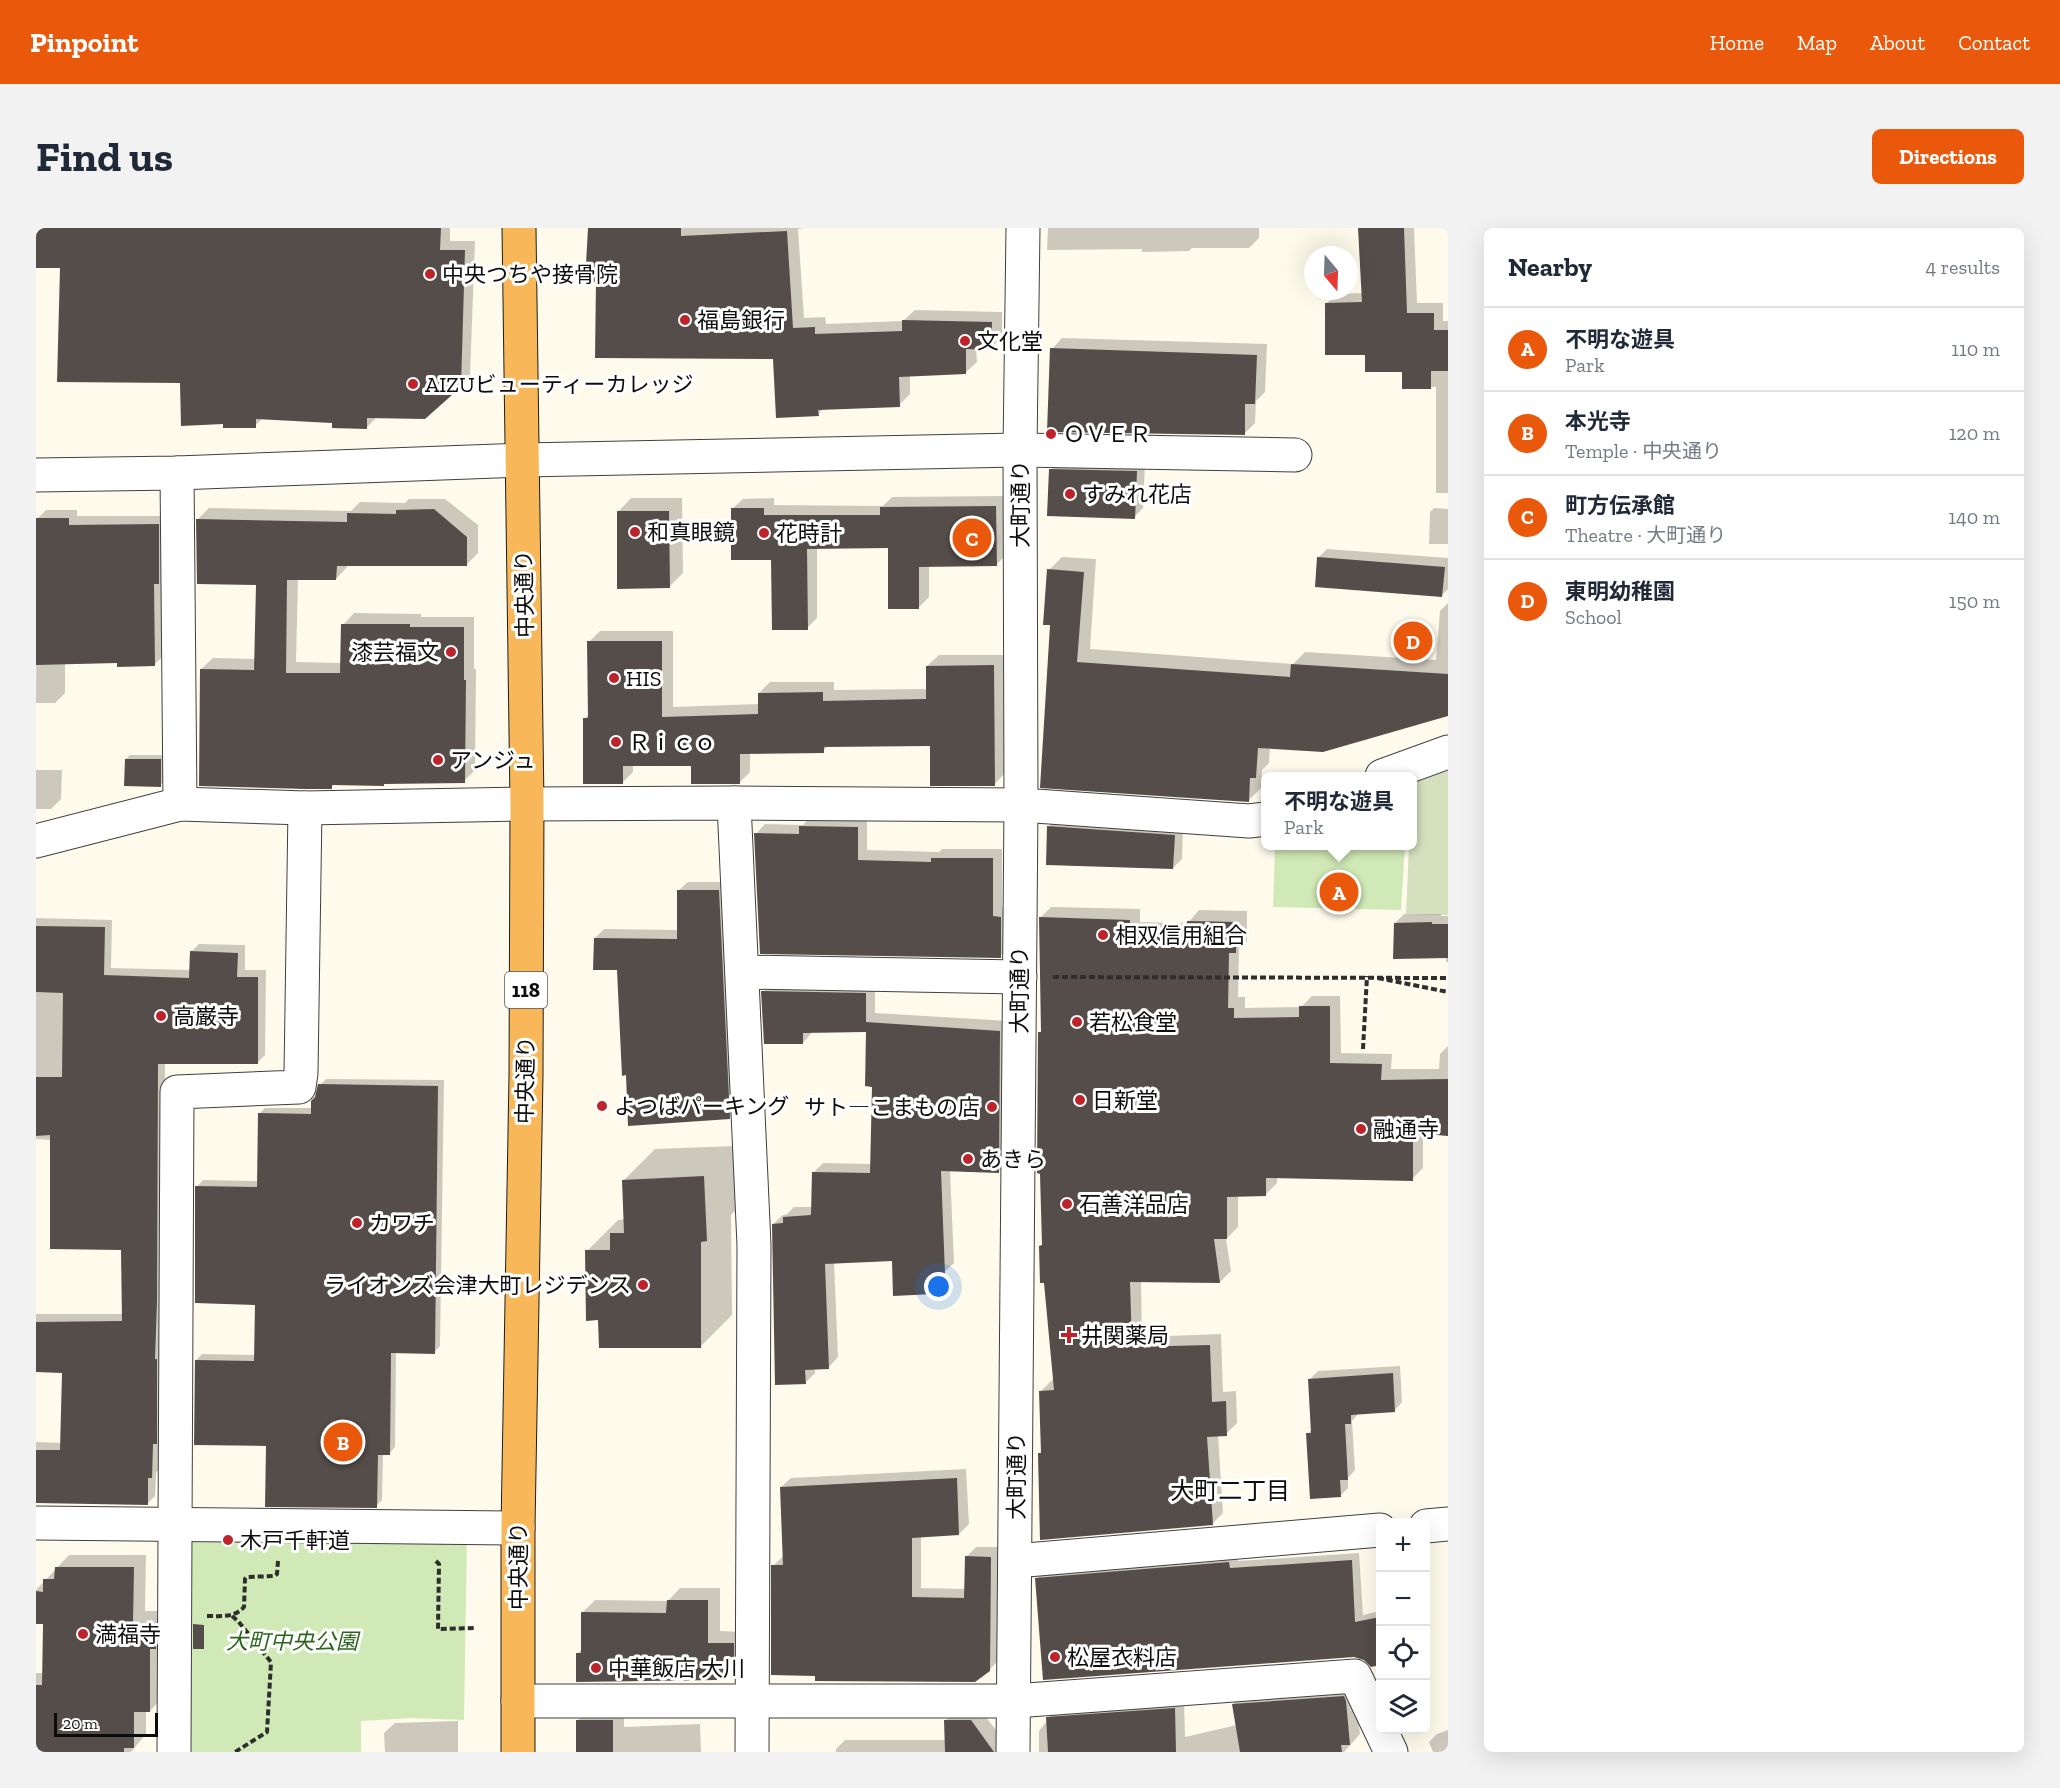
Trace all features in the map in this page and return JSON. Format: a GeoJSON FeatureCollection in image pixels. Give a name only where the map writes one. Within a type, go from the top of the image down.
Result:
{"type":"FeatureCollection","features":[{"type":"Feature","properties":{"kind":"highway","name":"中央通り"},"geometry":{"type":"LineString","coordinates":[[518,1752],[518,1528],[526,1075],[527,804],[519,228]]}},
{"type":"Feature","properties":{"kind":"street","name":"大町通り"},"geometry":{"type":"LineString","coordinates":[[1013,1752],[1020,977],[1020,450],[1023,228]]}},
{"type":"Feature","properties":{"kind":"street"},"geometry":{"type":"LineString","coordinates":[[36,475],[177,473],[523,460],[1020,450],[1295,455]]}},
{"type":"Feature","properties":{"kind":"street"},"geometry":{"type":"LineString","coordinates":[[177,473],[180,804]]}},
{"type":"Feature","properties":{"kind":"street"},"geometry":{"type":"LineString","coordinates":[[1395,772],[1448,752]]}},
{"type":"Feature","properties":{"kind":"street"},"geometry":{"type":"LineString","coordinates":[[734,803],[754,1245],[752,1752]]}},
{"type":"Feature","properties":{"kind":"street"},"geometry":{"type":"LineString","coordinates":[[36,841],[180,804],[305,808],[734,803],[1021,805],[1261,819]]}},
{"type":"Feature","properties":{"kind":"street"},"geometry":{"type":"LineString","coordinates":[[174,1752],[177,1092],[299,1087],[305,808]]}},
{"type":"Feature","properties":{"kind":"street"},"geometry":{"type":"LineString","coordinates":[[741,972],[1020,977]]}},
{"type":"Feature","properties":{"kind":"street"},"geometry":{"type":"LineString","coordinates":[[36,1523],[518,1528]]}},
{"type":"Feature","properties":{"kind":"street"},"geometry":{"type":"LineString","coordinates":[[1430,1526],[1448,1524]]}},
{"type":"Feature","properties":{"kind":"street"},"geometry":{"type":"LineString","coordinates":[[1015,1561],[1376,1530]]}},
{"type":"Feature","properties":{"kind":"street"},"geometry":{"type":"LineString","coordinates":[[518,1701],[1014,1701],[1355,1676],[1391,1752]]}},
{"type":"Feature","properties":{"kind":"path"},"geometry":{"type":"LineString","coordinates":[[1020,977],[1366,976],[1448,978]]}},
{"type":"Feature","properties":{"kind":"path"},"geometry":{"type":"LineString","coordinates":[[1366,976],[1448,992]]}},
{"type":"Feature","properties":{"kind":"path"},"geometry":{"type":"LineString","coordinates":[[1363,1049],[1366,976]]}},
{"type":"Feature","properties":{"kind":"path"},"geometry":{"type":"LineString","coordinates":[[173,1617],[238,1613],[244,1606],[245,1579],[274,1576],[277,1574],[277,1562],[281,1560]]}},
{"type":"Feature","properties":{"kind":"path"},"geometry":{"type":"LineString","coordinates":[[425,1561],[436,1561],[439,1564],[438,1629],[476,1628]]}},
{"type":"Feature","properties":{"kind":"path"},"geometry":{"type":"LineString","coordinates":[[231,1615],[271,1662],[267,1732],[235,1752]]}},
{"type":"Feature","properties":{"kind":"green space"},"geometry":{"type":"Polygon","coordinates":[[[1448,761],[1448,915],[1406,914],[1409,850],[1417,850],[1417,774],[1448,761]]]}},
{"type":"Feature","properties":{"kind":"green space"},"geometry":{"type":"Polygon","coordinates":[[[1275,850],[1405,850],[1401,910],[1273,907],[1275,850]]]}},
{"type":"Feature","properties":{"kind":"green space","name":"大町中央公園"},"geometry":{"type":"Polygon","coordinates":[[[199,1534],[467,1535],[464,1720],[410,1718],[361,1721],[361,1752],[183,1752],[186,1550],[199,1534]]]}},
{"type":"Feature","properties":{"kind":"building"},"geometry":{"type":"Polygon","coordinates":[[[36,228],[441,228],[440,250],[465,250],[461,387],[425,419],[367,418],[367,429],[332,428],[332,423],[256,419],[256,428],[223,428],[223,424],[181,426],[180,383],[57,382],[60,268],[36,268],[36,228]]]}},
{"type":"Feature","properties":{"kind":"building"},"geometry":{"type":"Polygon","coordinates":[[[588,228],[681,228],[681,236],[787,231],[793,328],[815,327],[815,334],[902,331],[902,320],[992,322],[991,350],[966,349],[966,374],[899,377],[900,407],[818,410],[819,416],[776,418],[773,359],[595,358],[596,282],[585,282],[588,228]]]}},
{"type":"Feature","properties":{"kind":"building"},"geometry":{"type":"Polygon","coordinates":[[[1358,228],[1404,228],[1407,313],[1434,313],[1434,330],[1448,330],[1448,371],[1431,371],[1431,389],[1402,389],[1402,372],[1365,372],[1365,355],[1325,355],[1325,303],[1362,302],[1358,228]]]}},
{"type":"Feature","properties":{"kind":"building"},"geometry":{"type":"Polygon","coordinates":[[[1050,348],[1257,355],[1255,404],[1245,404],[1245,435],[1047,432],[1050,348]]]}},
{"type":"Feature","properties":{"kind":"building"},"geometry":{"type":"Polygon","coordinates":[[[1049,469],[1137,471],[1135,519],[1047,516],[1049,469]]]}},
{"type":"Feature","properties":{"kind":"building"},"geometry":{"type":"Polygon","coordinates":[[[996,506],[997,566],[919,567],[919,609],[888,609],[888,548],[807,549],[808,630],[772,630],[771,560],[731,560],[731,508],[764,508],[764,515],[880,515],[880,507],[996,506]]]}},
{"type":"Feature","properties":{"kind":"building"},"geometry":{"type":"Polygon","coordinates":[[[434,509],[467,537],[467,566],[337,566],[336,580],[287,580],[286,673],[340,673],[341,624],[464,627],[465,783],[332,785],[332,789],[199,786],[200,669],[254,670],[256,585],[197,584],[196,519],[347,522],[347,513],[396,514],[396,510],[434,509]]]}},
{"type":"Feature","properties":{"kind":"building"},"geometry":{"type":"Polygon","coordinates":[[[617,511],[669,511],[670,588],[617,589],[617,511]]]}},
{"type":"Feature","properties":{"kind":"building"},"geometry":{"type":"Polygon","coordinates":[[[36,518],[69,518],[69,525],[159,524],[159,584],[154,584],[155,666],[117,667],[117,663],[36,665],[36,518]]]}},
{"type":"Feature","properties":{"kind":"building"},"geometry":{"type":"Polygon","coordinates":[[[1317,557],[1445,567],[1442,597],[1315,587],[1317,557]]]}},
{"type":"Feature","properties":{"kind":"building"},"geometry":{"type":"Polygon","coordinates":[[[1047,569],[1084,572],[1077,662],[1290,677],[1291,664],[1448,674],[1448,716],[1323,752],[1258,748],[1256,778],[1250,778],[1249,802],[1040,788],[1050,625],[1043,625],[1047,569]]]}},
{"type":"Feature","properties":{"kind":"building"},"geometry":{"type":"Polygon","coordinates":[[[587,641],[662,641],[662,717],[758,714],[758,693],[823,692],[823,701],[926,699],[926,666],[994,665],[995,786],[930,786],[930,746],[824,747],[824,753],[740,754],[740,784],[691,784],[691,766],[623,766],[623,784],[583,784],[583,718],[588,718],[587,641]]]}},
{"type":"Feature","properties":{"kind":"building"},"geometry":{"type":"Polygon","coordinates":[[[125,759],[161,759],[161,787],[124,786],[125,759]]]}},
{"type":"Feature","properties":{"kind":"building"},"geometry":{"type":"Polygon","coordinates":[[[799,826],[858,827],[858,860],[931,862],[931,858],[993,858],[993,916],[1001,917],[1001,958],[760,954],[754,833],[799,834],[799,826]]]}},
{"type":"Feature","properties":{"kind":"building"},"geometry":{"type":"Polygon","coordinates":[[[1047,826],[1175,835],[1173,869],[1046,865],[1047,826]]]}},
{"type":"Feature","properties":{"kind":"building"},"geometry":{"type":"Polygon","coordinates":[[[677,890],[719,890],[730,1119],[628,1126],[626,1075],[622,1076],[617,970],[593,970],[594,938],[677,939],[677,890]]]}},
{"type":"Feature","properties":{"kind":"building"},"geometry":{"type":"Polygon","coordinates":[[[1039,917],[1130,920],[1130,933],[1186,933],[1187,921],[1237,922],[1236,953],[1229,953],[1228,1008],[1234,1008],[1234,1018],[1299,1017],[1299,1006],[1330,1006],[1330,1063],[1382,1064],[1381,1080],[1448,1079],[1448,1136],[1413,1133],[1413,1181],[1266,1178],[1266,1196],[1227,1197],[1227,1239],[1214,1239],[1220,1283],[1130,1282],[1132,1347],[1210,1345],[1212,1402],[1226,1401],[1227,1436],[1207,1437],[1213,1525],[1040,1540],[1039,1391],[1054,1390],[1044,1283],[1040,1283],[1039,1246],[1042,1245],[1040,1174],[1037,1173],[1038,1032],[1041,1032],[1039,917]]]}},
{"type":"Feature","properties":{"kind":"building"},"geometry":{"type":"Polygon","coordinates":[[[1432,922],[1432,924],[1448,924],[1448,958],[1393,959],[1394,923],[1432,922]]]}},
{"type":"Feature","properties":{"kind":"building"},"geometry":{"type":"Polygon","coordinates":[[[36,926],[105,927],[104,975],[189,978],[190,951],[238,953],[237,977],[258,977],[258,1064],[158,1064],[155,1359],[157,1359],[157,1444],[153,1444],[152,1478],[148,1478],[148,1505],[36,1503],[36,1450],[60,1450],[62,1373],[36,1372],[36,1322],[122,1321],[121,1250],[50,1249],[50,1135],[36,1136],[36,1077],[62,1077],[63,993],[36,992],[36,926]]]}},
{"type":"Feature","properties":{"kind":"building"},"geometry":{"type":"Polygon","coordinates":[[[761,991],[866,993],[866,1022],[1000,1031],[999,1173],[941,1171],[945,1274],[933,1275],[934,1294],[893,1296],[892,1261],[825,1264],[829,1369],[805,1370],[806,1384],[775,1385],[772,1224],[783,1223],[783,1217],[811,1215],[812,1172],[870,1173],[872,1087],[865,1086],[866,1032],[803,1033],[803,1044],[764,1044],[761,991]]]}},
{"type":"Feature","properties":{"kind":"building"},"geometry":{"type":"Polygon","coordinates":[[[318,1084],[438,1086],[435,1354],[391,1353],[390,1455],[378,1455],[377,1508],[265,1507],[266,1446],[194,1445],[195,1360],[254,1361],[255,1305],[195,1303],[195,1186],[257,1187],[258,1113],[311,1114],[311,1101],[315,1097],[318,1084]]]}},
{"type":"Feature","properties":{"kind":"building","name":"ライオンズ会津大町レジデンス"},"geometry":{"type":"Polygon","coordinates":[[[704,1176],[707,1241],[701,1242],[701,1348],[599,1348],[598,1320],[586,1321],[585,1250],[610,1250],[610,1233],[624,1233],[622,1180],[704,1176]]]}},
{"type":"Feature","properties":{"kind":"building"},"geometry":{"type":"Polygon","coordinates":[[[1393,1373],[1395,1412],[1351,1415],[1351,1424],[1345,1424],[1348,1480],[1340,1480],[1341,1497],[1310,1499],[1306,1433],[1311,1433],[1308,1379],[1393,1373]]]}},
{"type":"Feature","properties":{"kind":"building"},"geometry":{"type":"Polygon","coordinates":[[[957,1478],[959,1535],[912,1538],[912,1597],[964,1598],[965,1556],[991,1557],[990,1671],[975,1682],[815,1681],[815,1676],[771,1675],[771,1565],[783,1565],[780,1487],[957,1478]]]}},
{"type":"Feature","properties":{"kind":"building"},"geometry":{"type":"Polygon","coordinates":[[[1352,1560],[1355,1622],[1376,1618],[1376,1666],[1371,1667],[1364,1660],[1354,1657],[1043,1680],[1035,1578],[1229,1562],[1230,1568],[1352,1560]]]}},
{"type":"Feature","properties":{"kind":"building"},"geometry":{"type":"Polygon","coordinates":[[[55,1567],[134,1567],[133,1623],[156,1623],[156,1649],[150,1649],[150,1712],[134,1712],[134,1748],[124,1748],[124,1752],[36,1752],[36,1685],[42,1685],[43,1624],[36,1624],[36,1591],[43,1592],[43,1579],[54,1579],[55,1567]]]}},
{"type":"Feature","properties":{"kind":"building"},"geometry":{"type":"Polygon","coordinates":[[[667,1600],[708,1600],[708,1643],[734,1643],[734,1674],[717,1674],[717,1680],[576,1682],[576,1653],[581,1653],[581,1612],[666,1613],[667,1600]]]}},
{"type":"Feature","properties":{"kind":"building"},"geometry":{"type":"Polygon","coordinates":[[[193,1624],[204,1625],[204,1649],[193,1649],[193,1624]]]}},
{"type":"Feature","properties":{"kind":"building"},"geometry":{"type":"Polygon","coordinates":[[[1344,1696],[1350,1745],[1341,1745],[1342,1752],[1240,1752],[1232,1704],[1344,1696]]]}},
{"type":"Feature","properties":{"kind":"building"},"geometry":{"type":"Polygon","coordinates":[[[1175,1708],[1176,1752],[1048,1752],[1046,1717],[1175,1708]]]}},
{"type":"Feature","properties":{"kind":"building"},"geometry":{"type":"Polygon","coordinates":[[[576,1720],[613,1720],[613,1752],[576,1752],[576,1720]]]}},
{"type":"Feature","properties":{"kind":"building"},"geometry":{"type":"Polygon","coordinates":[[[944,1720],[971,1720],[994,1752],[945,1752],[944,1720]]]}},
{"type":"Feature","properties":{"kind":"place","name":"中央つちや接骨院"},"geometry":{"type":"Point","coordinates":[430,274]}},
{"type":"Feature","properties":{"kind":"place","name":"福島銀行"},"geometry":{"type":"Point","coordinates":[685,320]}},
{"type":"Feature","properties":{"kind":"place","name":"文化堂"},"geometry":{"type":"Point","coordinates":[965,341]}},
{"type":"Feature","properties":{"kind":"place","name":"AIZUビューティーカレッジ"},"geometry":{"type":"Point","coordinates":[413,384]}},
{"type":"Feature","properties":{"kind":"place","name":"ＯＶＥＲ"},"geometry":{"type":"Point","coordinates":[1051,434]}},
{"type":"Feature","properties":{"kind":"place","name":"すみれ花店"},"geometry":{"type":"Point","coordinates":[1070,494]}},
{"type":"Feature","properties":{"kind":"place","name":"和真眼鏡"},"geometry":{"type":"Point","coordinates":[635,532]}},
{"type":"Feature","properties":{"kind":"place","name":"花時計"},"geometry":{"type":"Point","coordinates":[764,533]}},
{"type":"Feature","properties":{"kind":"place","name":"町方伝承館"},"geometry":{"type":"Point","coordinates":[972,538]}},
{"type":"Feature","properties":{"kind":"place","name":"東明幼稚園"},"geometry":{"type":"Point","coordinates":[1413,641]}},
{"type":"Feature","properties":{"kind":"place","name":"漆芸福文"},"geometry":{"type":"Point","coordinates":[451,652]}},
{"type":"Feature","properties":{"kind":"place","name":"HIS"},"geometry":{"type":"Point","coordinates":[614,678]}},
{"type":"Feature","properties":{"kind":"place","name":"Ｒｉｃｏ"},"geometry":{"type":"Point","coordinates":[616,742]}},
{"type":"Feature","properties":{"kind":"place","name":"アンジュ"},"geometry":{"type":"Point","coordinates":[438,760]}},
{"type":"Feature","properties":{"kind":"place","name":"不明な遊具"},"geometry":{"type":"Point","coordinates":[1339,892]}},
{"type":"Feature","properties":{"kind":"place","name":"相双信用組合"},"geometry":{"type":"Point","coordinates":[1103,935]}},
{"type":"Feature","properties":{"kind":"place","name":"高巌寺"},"geometry":{"type":"Point","coordinates":[161,1016]}},
{"type":"Feature","properties":{"kind":"place","name":"若松食堂"},"geometry":{"type":"Point","coordinates":[1077,1022]}},
{"type":"Feature","properties":{"kind":"place","name":"日新堂"},"geometry":{"type":"Point","coordinates":[1080,1100]}},
{"type":"Feature","properties":{"kind":"place","name":"よつばパーキング"},"geometry":{"type":"Point","coordinates":[602,1106]}},
{"type":"Feature","properties":{"kind":"place","name":"サト―こまもの店"},"geometry":{"type":"Point","coordinates":[992,1107]}},
{"type":"Feature","properties":{"kind":"place","name":"融通寺"},"geometry":{"type":"Point","coordinates":[1361,1129]}},
{"type":"Feature","properties":{"kind":"place","name":"あきら"},"geometry":{"type":"Point","coordinates":[968,1159]}},
{"type":"Feature","properties":{"kind":"place","name":"石善洋品店"},"geometry":{"type":"Point","coordinates":[1067,1204]}},
{"type":"Feature","properties":{"kind":"place","name":"カワチ"},"geometry":{"type":"Point","coordinates":[357,1223]}},
{"type":"Feature","properties":{"kind":"place","name":"ライオンズ会津大町レジデンス"},"geometry":{"type":"Point","coordinates":[643,1285]}},
{"type":"Feature","properties":{"kind":"place","name":"井関薬局"},"geometry":{"type":"Point","coordinates":[1069,1335]}},
{"type":"Feature","properties":{"kind":"place","name":"本光寺"},"geometry":{"type":"Point","coordinates":[343,1442]}},
{"type":"Feature","properties":{"kind":"place","name":"木戸千軒道"},"geometry":{"type":"Point","coordinates":[228,1540]}},
{"type":"Feature","properties":{"kind":"place","name":"満福寺"},"geometry":{"type":"Point","coordinates":[83,1634]}},
{"type":"Feature","properties":{"kind":"place","name":"松屋衣料店"},"geometry":{"type":"Point","coordinates":[1055,1657]}},
{"type":"Feature","properties":{"kind":"place","name":"中華飯店 大川"},"geometry":{"type":"Point","coordinates":[596,1668]}},
{"type":"Feature","properties":{"kind":"district","name":"大町二丁目"},"geometry":{"type":"Point","coordinates":[1230,1491]}}]}
